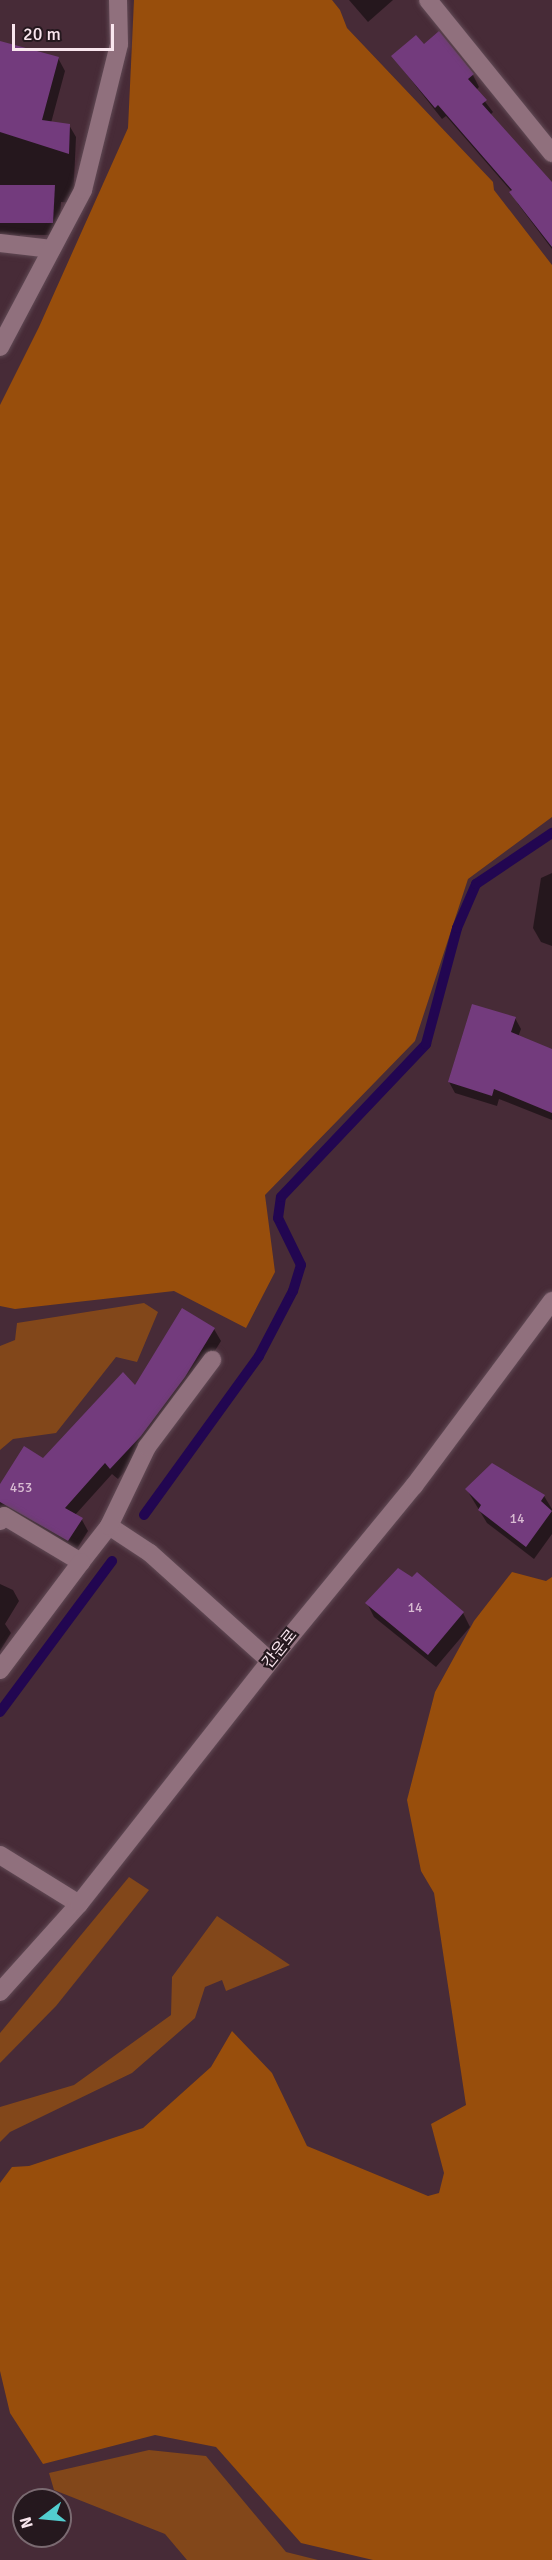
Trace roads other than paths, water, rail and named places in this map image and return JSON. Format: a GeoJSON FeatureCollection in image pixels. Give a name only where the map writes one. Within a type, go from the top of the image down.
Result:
{"type":"FeatureCollection","features":[{"type":"Feature","properties":{"kind":"street"},"geometry":{"type":"LineString","coordinates":[[0,347],[83,190],[119,44],[118,0]]}},
{"type":"Feature","properties":{"kind":"street"},"geometry":{"type":"LineString","coordinates":[[428,0],[552,153]]}},
{"type":"Feature","properties":{"kind":"street"},"geometry":{"type":"LineString","coordinates":[[0,243],[52,249]]}},
{"type":"Feature","properties":{"kind":"street","name":"간운로"},"geometry":{"type":"LineString","coordinates":[[0,1992],[79,1904],[270,1661],[414,1486],[552,1301]]}},
{"type":"Feature","properties":{"kind":"street"},"geometry":{"type":"LineString","coordinates":[[0,1670],[108,1526],[147,1447],[212,1360]]}},
{"type":"Feature","properties":{"kind":"street"},"geometry":{"type":"LineString","coordinates":[[0,1521],[4,1516],[81,1562]]}},
{"type":"Feature","properties":{"kind":"street"},"geometry":{"type":"LineString","coordinates":[[108,1526],[150,1553],[270,1661]]}},
{"type":"Feature","properties":{"kind":"street"},"geometry":{"type":"LineString","coordinates":[[0,1855],[79,1904]]}},
{"type":"Feature","properties":{"kind":"waterway"},"geometry":{"type":"LineString","coordinates":[[144,1515],[259,1356],[293,1291],[301,1265],[278,1218],[281,1197],[426,1044],[457,928],[476,884],[552,833]]}},
{"type":"Feature","properties":{"kind":"waterway"},"geometry":{"type":"LineString","coordinates":[[0,1712],[112,1561]]}}]}
